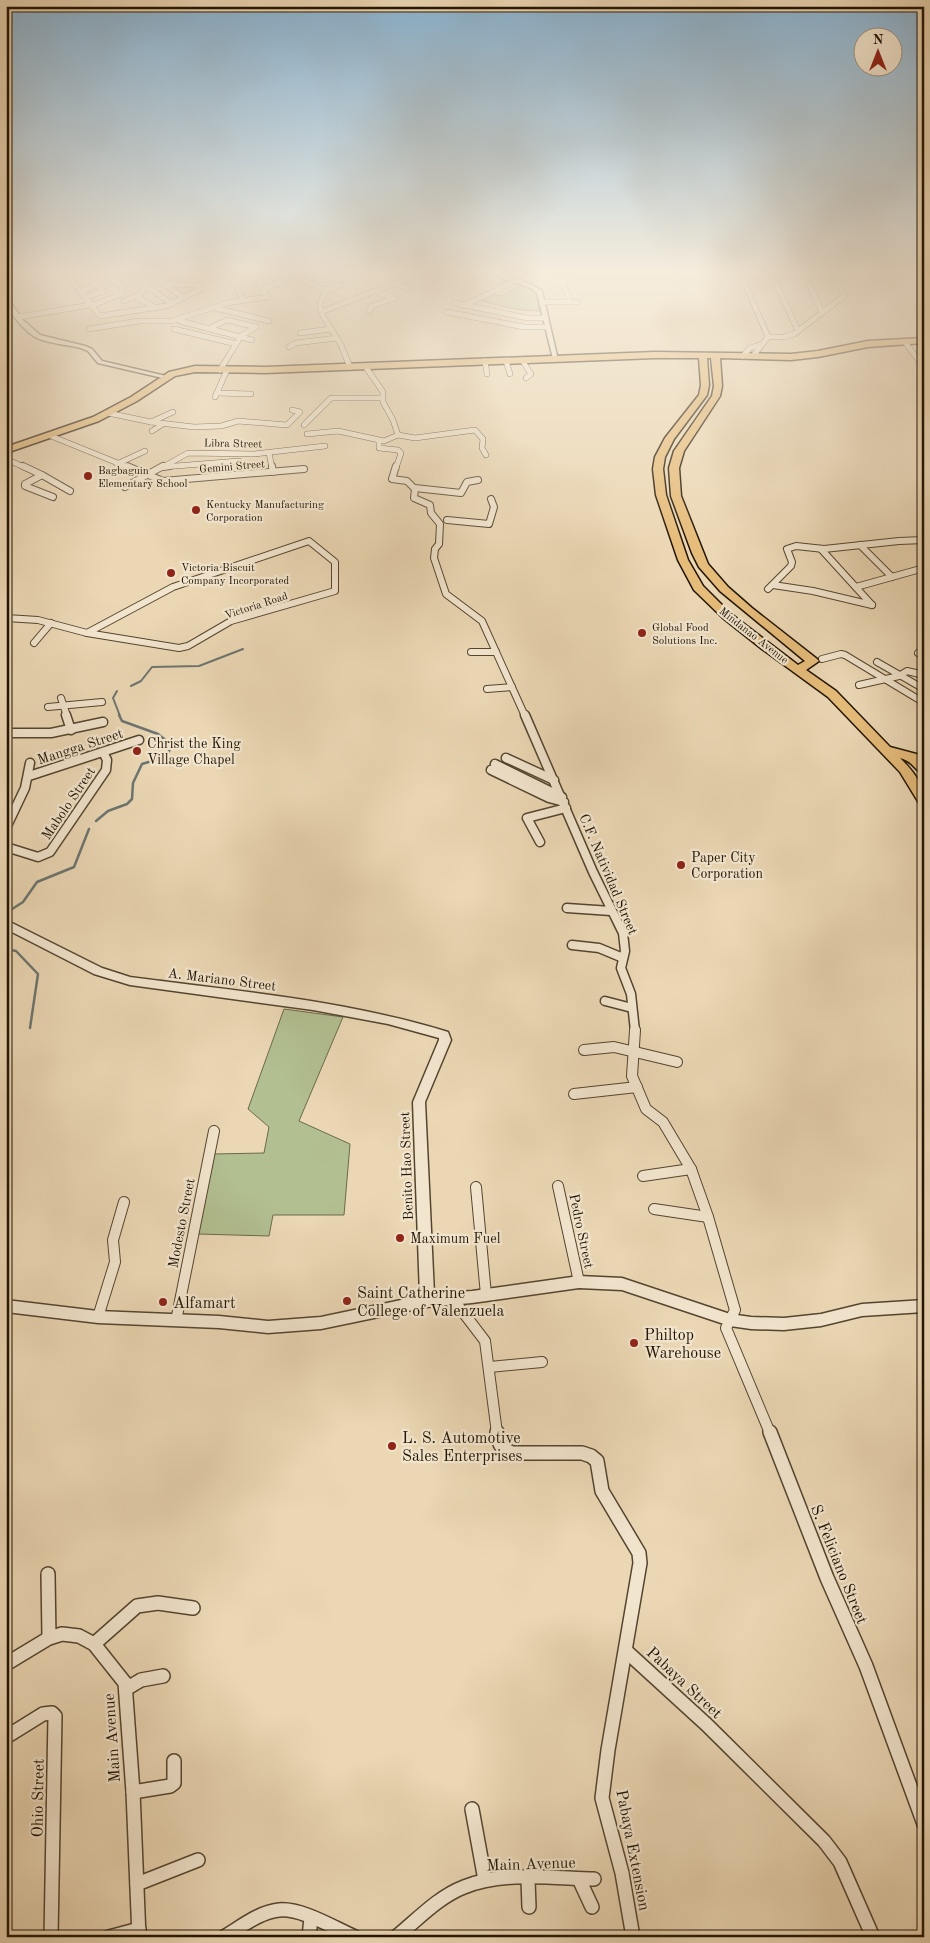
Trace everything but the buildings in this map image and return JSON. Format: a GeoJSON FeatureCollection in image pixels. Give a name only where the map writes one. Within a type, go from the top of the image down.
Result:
{"type":"FeatureCollection","features":[{"type":"Feature","properties":{"kind":"main road"},"geometry":{"type":"LineString","coordinates":[[6,450],[51,436],[108,413],[167,377],[189,370],[466,363]]}},
{"type":"Feature","properties":{"kind":"main road","name":"Mindanao Avenue"},"geometry":{"type":"LineString","coordinates":[[703,363],[705,385],[703,395],[670,438],[660,457],[659,486],[680,554],[692,580],[712,603],[740,627],[832,694],[905,770],[923,798]]}},
{"type":"Feature","properties":{"kind":"main road","name":"Mindanao Avenue"},"geometry":{"type":"LineString","coordinates":[[716,363],[718,386],[716,396],[677,456],[674,468],[674,484],[699,559],[714,577],[748,610],[818,660]]}},
{"type":"Feature","properties":{"kind":"main road"},"geometry":{"type":"LineString","coordinates":[[681,424],[695,427]]}},
{"type":"Feature","properties":{"kind":"main road"},"geometry":{"type":"LineString","coordinates":[[692,580],[714,577]]}},
{"type":"Feature","properties":{"kind":"main road"},"geometry":{"type":"LineString","coordinates":[[799,669],[818,660]]}},
{"type":"Feature","properties":{"kind":"main road"},"geometry":{"type":"LineString","coordinates":[[884,749],[915,758],[924,770]]}},
{"type":"Feature","properties":{"kind":"street"},"geometry":{"type":"LineString","coordinates":[[103,363],[167,377]]}},
{"type":"Feature","properties":{"kind":"street"},"geometry":{"type":"LineString","coordinates":[[227,363],[216,395],[251,394]]}},
{"type":"Feature","properties":{"kind":"street"},"geometry":{"type":"LineString","coordinates":[[486,363],[487,374]]}},
{"type":"Feature","properties":{"kind":"street"},"geometry":{"type":"LineString","coordinates":[[507,363],[510,374]]}},
{"type":"Feature","properties":{"kind":"street"},"geometry":{"type":"LineString","coordinates":[[524,363],[531,374],[526,378]]}},
{"type":"Feature","properties":{"kind":"street"},"geometry":{"type":"LineString","coordinates":[[365,366],[383,392],[382,398],[398,435]]}},
{"type":"Feature","properties":{"kind":"street"},"geometry":{"type":"LineString","coordinates":[[304,425],[331,398],[382,398]]}},
{"type":"Feature","properties":{"kind":"street"},"geometry":{"type":"LineString","coordinates":[[108,413],[163,424],[209,427],[244,421],[285,425],[289,424],[300,412],[292,410]]}},
{"type":"Feature","properties":{"kind":"street"},"geometry":{"type":"LineString","coordinates":[[151,422],[173,412]]}},
{"type":"Feature","properties":{"kind":"street"},"geometry":{"type":"LineString","coordinates":[[152,431],[163,424]]}},
{"type":"Feature","properties":{"kind":"street"},"geometry":{"type":"LineString","coordinates":[[307,434],[341,430],[379,441],[394,438],[398,435],[415,438],[475,430],[483,439],[482,448],[486,455]]}},
{"type":"Feature","properties":{"kind":"street","name":"Gemini Street"},"geometry":{"type":"LineString","coordinates":[[51,436],[146,476],[163,481],[304,469]]}},
{"type":"Feature","properties":{"kind":"street"},"geometry":{"type":"LineString","coordinates":[[379,441],[379,448],[401,452],[392,478],[433,484]]}},
{"type":"Feature","properties":{"kind":"street","name":"Libra Street"},"geometry":{"type":"LineString","coordinates":[[125,487],[188,452],[239,458],[269,453],[299,452],[325,446]]}},
{"type":"Feature","properties":{"kind":"street"},"geometry":{"type":"LineString","coordinates":[[117,464],[145,451]]}},
{"type":"Feature","properties":{"kind":"street"},"geometry":{"type":"LineString","coordinates":[[269,453],[273,472]]}},
{"type":"Feature","properties":{"kind":"street"},"geometry":{"type":"LineString","coordinates":[[160,468],[239,458],[244,475]]}},
{"type":"Feature","properties":{"kind":"street"},"geometry":{"type":"LineString","coordinates":[[6,459],[42,474],[70,491]]}},
{"type":"Feature","properties":{"kind":"street"},"geometry":{"type":"LineString","coordinates":[[42,474],[25,484],[25,486],[53,497]]}},
{"type":"Feature","properties":{"kind":"street"},"geometry":{"type":"LineString","coordinates":[[407,481],[415,488],[461,493],[467,482],[478,480]]}},
{"type":"Feature","properties":{"kind":"street"},"geometry":{"type":"LineString","coordinates":[[415,488],[414,498],[430,505],[431,512],[446,519],[489,524],[494,506],[491,499]]}},
{"type":"Feature","properties":{"kind":"street","name":"C.F. Natividad Street"},"geometry":{"type":"LineString","coordinates":[[446,519],[439,544],[435,549],[434,558],[446,594],[482,621],[625,942],[621,968],[629,987],[636,1038],[633,1051],[632,1076],[646,1109],[663,1122],[691,1169],[708,1216],[736,1310],[730,1320]]}},
{"type":"Feature","properties":{"kind":"street"},"geometry":{"type":"LineString","coordinates":[[770,587],[793,564],[787,549],[797,545],[821,549],[924,540]]}},
{"type":"Feature","properties":{"kind":"street","name":"Victoria Road"},"geometry":{"type":"LineString","coordinates":[[6,618],[51,623],[87,633],[179,648],[188,646],[231,621],[335,591],[335,562],[309,541],[173,587],[87,633]]}},
{"type":"Feature","properties":{"kind":"street"},"geometry":{"type":"LineString","coordinates":[[860,545],[892,577]]}},
{"type":"Feature","properties":{"kind":"street"},"geometry":{"type":"LineString","coordinates":[[770,587],[813,591],[872,605],[821,549]]}},
{"type":"Feature","properties":{"kind":"street"},"geometry":{"type":"LineString","coordinates":[[856,587],[924,568]]}},
{"type":"Feature","properties":{"kind":"street"},"geometry":{"type":"LineString","coordinates":[[34,643],[51,623]]}},
{"type":"Feature","properties":{"kind":"street"},"geometry":{"type":"LineString","coordinates":[[471,652],[496,652]]}},
{"type":"Feature","properties":{"kind":"street"},"geometry":{"type":"LineString","coordinates":[[818,660],[842,654],[845,655],[918,699]]}},
{"type":"Feature","properties":{"kind":"street"},"geometry":{"type":"LineString","coordinates":[[877,662],[924,689]]}},
{"type":"Feature","properties":{"kind":"street"},"geometry":{"type":"LineString","coordinates":[[859,685],[899,676],[907,671],[924,675]]}},
{"type":"Feature","properties":{"kind":"street"},"geometry":{"type":"LineString","coordinates":[[487,689],[512,687]]}},
{"type":"Feature","properties":{"kind":"street"},"geometry":{"type":"LineString","coordinates":[[48,707],[61,702],[102,702]]}},
{"type":"Feature","properties":{"kind":"street"},"geometry":{"type":"LineString","coordinates":[[61,702],[72,730]]}},
{"type":"Feature","properties":{"kind":"street"},"geometry":{"type":"LineString","coordinates":[[6,733],[51,733],[103,722]]}},
{"type":"Feature","properties":{"kind":"street","name":"Mangga Street"},"geometry":{"type":"LineString","coordinates":[[29,776],[139,740]]}},
{"type":"Feature","properties":{"kind":"street","name":"Mabolo Street"},"geometry":{"type":"LineString","coordinates":[[6,847],[38,857],[50,852],[106,770],[107,760],[103,752]]}},
{"type":"Feature","properties":{"kind":"street"},"geometry":{"type":"LineString","coordinates":[[506,758],[554,780]]}},
{"type":"Feature","properties":{"kind":"street","name":"Mangga Street"},"geometry":{"type":"LineString","coordinates":[[6,828],[10,813],[24,793],[29,776],[30,763]]}},
{"type":"Feature","properties":{"kind":"street"},"geometry":{"type":"LineString","coordinates":[[493,767],[563,804]]}},
{"type":"Feature","properties":{"kind":"street"},"geometry":{"type":"LineString","coordinates":[[517,789],[563,804]]}},
{"type":"Feature","properties":{"kind":"street"},"geometry":{"type":"LineString","coordinates":[[540,842],[527,818],[563,804]]}},
{"type":"Feature","properties":{"kind":"street"},"geometry":{"type":"LineString","coordinates":[[567,908],[611,911]]}},
{"type":"Feature","properties":{"kind":"street","name":"A. Mariano Street"},"geometry":{"type":"LineString","coordinates":[[6,924],[98,971],[130,981],[313,1006],[388,1020],[444,1035]]}},
{"type":"Feature","properties":{"kind":"street"},"geometry":{"type":"LineString","coordinates":[[572,945],[585,944],[623,958]]}},
{"type":"Feature","properties":{"kind":"street"},"geometry":{"type":"LineString","coordinates":[[605,1001],[632,1008]]}},
{"type":"Feature","properties":{"kind":"street","name":"Benito Hao Street"},"geometry":{"type":"LineString","coordinates":[[427,1301],[419,1102],[445,1040],[444,1035]]}},
{"type":"Feature","properties":{"kind":"street"},"geometry":{"type":"LineString","coordinates":[[584,1050],[609,1047],[677,1062]]}},
{"type":"Feature","properties":{"kind":"street"},"geometry":{"type":"LineString","coordinates":[[574,1094],[636,1087]]}},
{"type":"Feature","properties":{"kind":"street","name":"Modesto Street"},"geometry":{"type":"LineString","coordinates":[[176,1320],[214,1131]]}},
{"type":"Feature","properties":{"kind":"street"},"geometry":{"type":"LineString","coordinates":[[643,1176],[691,1169]]}},
{"type":"Feature","properties":{"kind":"street","name":"Pedro Street"},"geometry":{"type":"LineString","coordinates":[[558,1186],[579,1282]]}},
{"type":"Feature","properties":{"kind":"street"},"geometry":{"type":"LineString","coordinates":[[476,1187],[486,1295]]}},
{"type":"Feature","properties":{"kind":"street"},"geometry":{"type":"LineString","coordinates":[[98,1317],[115,1262],[112,1244],[124,1202]]}},
{"type":"Feature","properties":{"kind":"street"},"geometry":{"type":"LineString","coordinates":[[654,1209],[708,1216]]}},
{"type":"Feature","properties":{"kind":"street"},"geometry":{"type":"LineString","coordinates":[[6,1306],[98,1317],[220,1322],[268,1327],[352,1318],[427,1301],[579,1282],[622,1284],[730,1320],[784,1324],[821,1320],[862,1310],[924,1306]]}},
{"type":"Feature","properties":{"kind":"street","name":"Pabaya Street"},"geometry":{"type":"LineString","coordinates":[[453,1299],[485,1341],[499,1445],[504,1450],[512,1453],[582,1453],[591,1456],[597,1461],[602,1491],[641,1558],[626,1651],[707,1725],[824,1841],[840,1862],[873,1937]]}},
{"type":"Feature","properties":{"kind":"street","name":"S. Feliciano Street"},"geometry":{"type":"LineString","coordinates":[[730,1320],[726,1328],[827,1578],[866,1666],[924,1824]]}},
{"type":"Feature","properties":{"kind":"street"},"geometry":{"type":"LineString","coordinates":[[490,1367],[542,1362]]}},
{"type":"Feature","properties":{"kind":"street"},"geometry":{"type":"LineString","coordinates":[[48,1574],[49,1638]]}},
{"type":"Feature","properties":{"kind":"street"},"geometry":{"type":"LineString","coordinates":[[6,1664],[49,1638],[62,1634],[79,1636],[94,1644],[136,1606],[146,1603],[165,1602],[193,1608]]}},
{"type":"Feature","properties":{"kind":"street","name":"Main Avenue"},"geometry":{"type":"LineString","coordinates":[[94,1644],[125,1684],[126,1689],[133,1792],[139,1933]]}},
{"type":"Feature","properties":{"kind":"street","name":"Pabaya Extension"},"geometry":{"type":"LineString","coordinates":[[626,1651],[608,1750],[602,1798],[622,1874],[633,1937]]}},
{"type":"Feature","properties":{"kind":"street"},"geometry":{"type":"LineString","coordinates":[[126,1689],[141,1680],[163,1676]]}},
{"type":"Feature","properties":{"kind":"street","name":"Ohio Street"},"geometry":{"type":"LineString","coordinates":[[6,1736],[43,1714],[52,1713],[55,1716],[51,1937]]}},
{"type":"Feature","properties":{"kind":"street"},"geometry":{"type":"LineString","coordinates":[[133,1792],[170,1786],[174,1783],[174,1761]]}},
{"type":"Feature","properties":{"kind":"street"},"geometry":{"type":"LineString","coordinates":[[472,1809],[486,1880]]}},
{"type":"Feature","properties":{"kind":"street"},"geometry":{"type":"LineString","coordinates":[[137,1884],[198,1860]]}},
{"type":"Feature","properties":{"kind":"street","name":"Main Avenue"},"geometry":{"type":"LineString","coordinates":[[396,1937],[444,1898],[464,1887],[486,1880],[594,1880]]}},
{"type":"Feature","properties":{"kind":"street"},"geometry":{"type":"LineString","coordinates":[[528,1880],[529,1907]]}},
{"type":"Feature","properties":{"kind":"street"},"geometry":{"type":"LineString","coordinates":[[579,1880],[592,1907]]}},
{"type":"Feature","properties":{"kind":"street"},"geometry":{"type":"LineString","coordinates":[[224,1937],[267,1913],[281,1909],[294,1910],[355,1937]]}},
{"type":"Feature","properties":{"kind":"street"},"geometry":{"type":"LineString","coordinates":[[309,1937],[311,1918]]}},
{"type":"Feature","properties":{"kind":"street"},"geometry":{"type":"LineString","coordinates":[[109,1937],[139,1933]]}},
{"type":"Feature","properties":{"kind":"green space"},"geometry":{"type":"Polygon","coordinates":[[[284,1009],[343,1017],[299,1121],[350,1144],[344,1215],[273,1215],[269,1236],[198,1234],[214,1154],[264,1153],[269,1127],[248,1109],[284,1009]]]}},
{"type":"Feature","properties":{"kind":"waterway"},"geometry":{"type":"LineString","coordinates":[[131,686],[141,681],[152,667],[199,666],[243,649]]}},
{"type":"Feature","properties":{"kind":"waterway"},"geometry":{"type":"LineString","coordinates":[[117,691],[113,698],[120,716]]}},
{"type":"Feature","properties":{"kind":"waterway"},"geometry":{"type":"LineString","coordinates":[[96,821],[108,811],[127,804],[132,799],[133,783],[142,764],[165,757],[171,748],[168,742],[158,734],[122,721],[119,715]]}},
{"type":"Feature","properties":{"kind":"waterway"},"geometry":{"type":"LineString","coordinates":[[6,913],[23,902],[37,882],[74,867],[89,829]]}},
{"type":"Feature","properties":{"kind":"waterway"},"geometry":{"type":"LineString","coordinates":[[6,949],[16,951],[38,974],[30,1028]]}},
{"type":"Feature","properties":{"kind":"place","name":"Bagbaguin Elementary School"},"geometry":{"type":"Point","coordinates":[88,476]}},
{"type":"Feature","properties":{"kind":"place","name":"Kentucky Manufacturing Corporation"},"geometry":{"type":"Point","coordinates":[196,510]}},
{"type":"Feature","properties":{"kind":"place","name":"Victoria Biscuit Company Incorporated"},"geometry":{"type":"Point","coordinates":[171,573]}},
{"type":"Feature","properties":{"kind":"place","name":"Global Food Solutions Inc."},"geometry":{"type":"Point","coordinates":[642,633]}},
{"type":"Feature","properties":{"kind":"place","name":"Christ the King Village Chapel"},"geometry":{"type":"Point","coordinates":[137,751]}},
{"type":"Feature","properties":{"kind":"place","name":"Paper City Corporation"},"geometry":{"type":"Point","coordinates":[681,865]}},
{"type":"Feature","properties":{"kind":"place","name":"Maximum Fuel"},"geometry":{"type":"Point","coordinates":[400,1238]}},
{"type":"Feature","properties":{"kind":"place","name":"Saint Catherine College of Valenzuela"},"geometry":{"type":"Point","coordinates":[347,1301]}},
{"type":"Feature","properties":{"kind":"place","name":"Alfamart"},"geometry":{"type":"Point","coordinates":[163,1302]}},
{"type":"Feature","properties":{"kind":"place","name":"Philtop Warehouse"},"geometry":{"type":"Point","coordinates":[634,1343]}},
{"type":"Feature","properties":{"kind":"place","name":"L. S. Automotive Sales Enterprises"},"geometry":{"type":"Point","coordinates":[392,1446]}}]}
